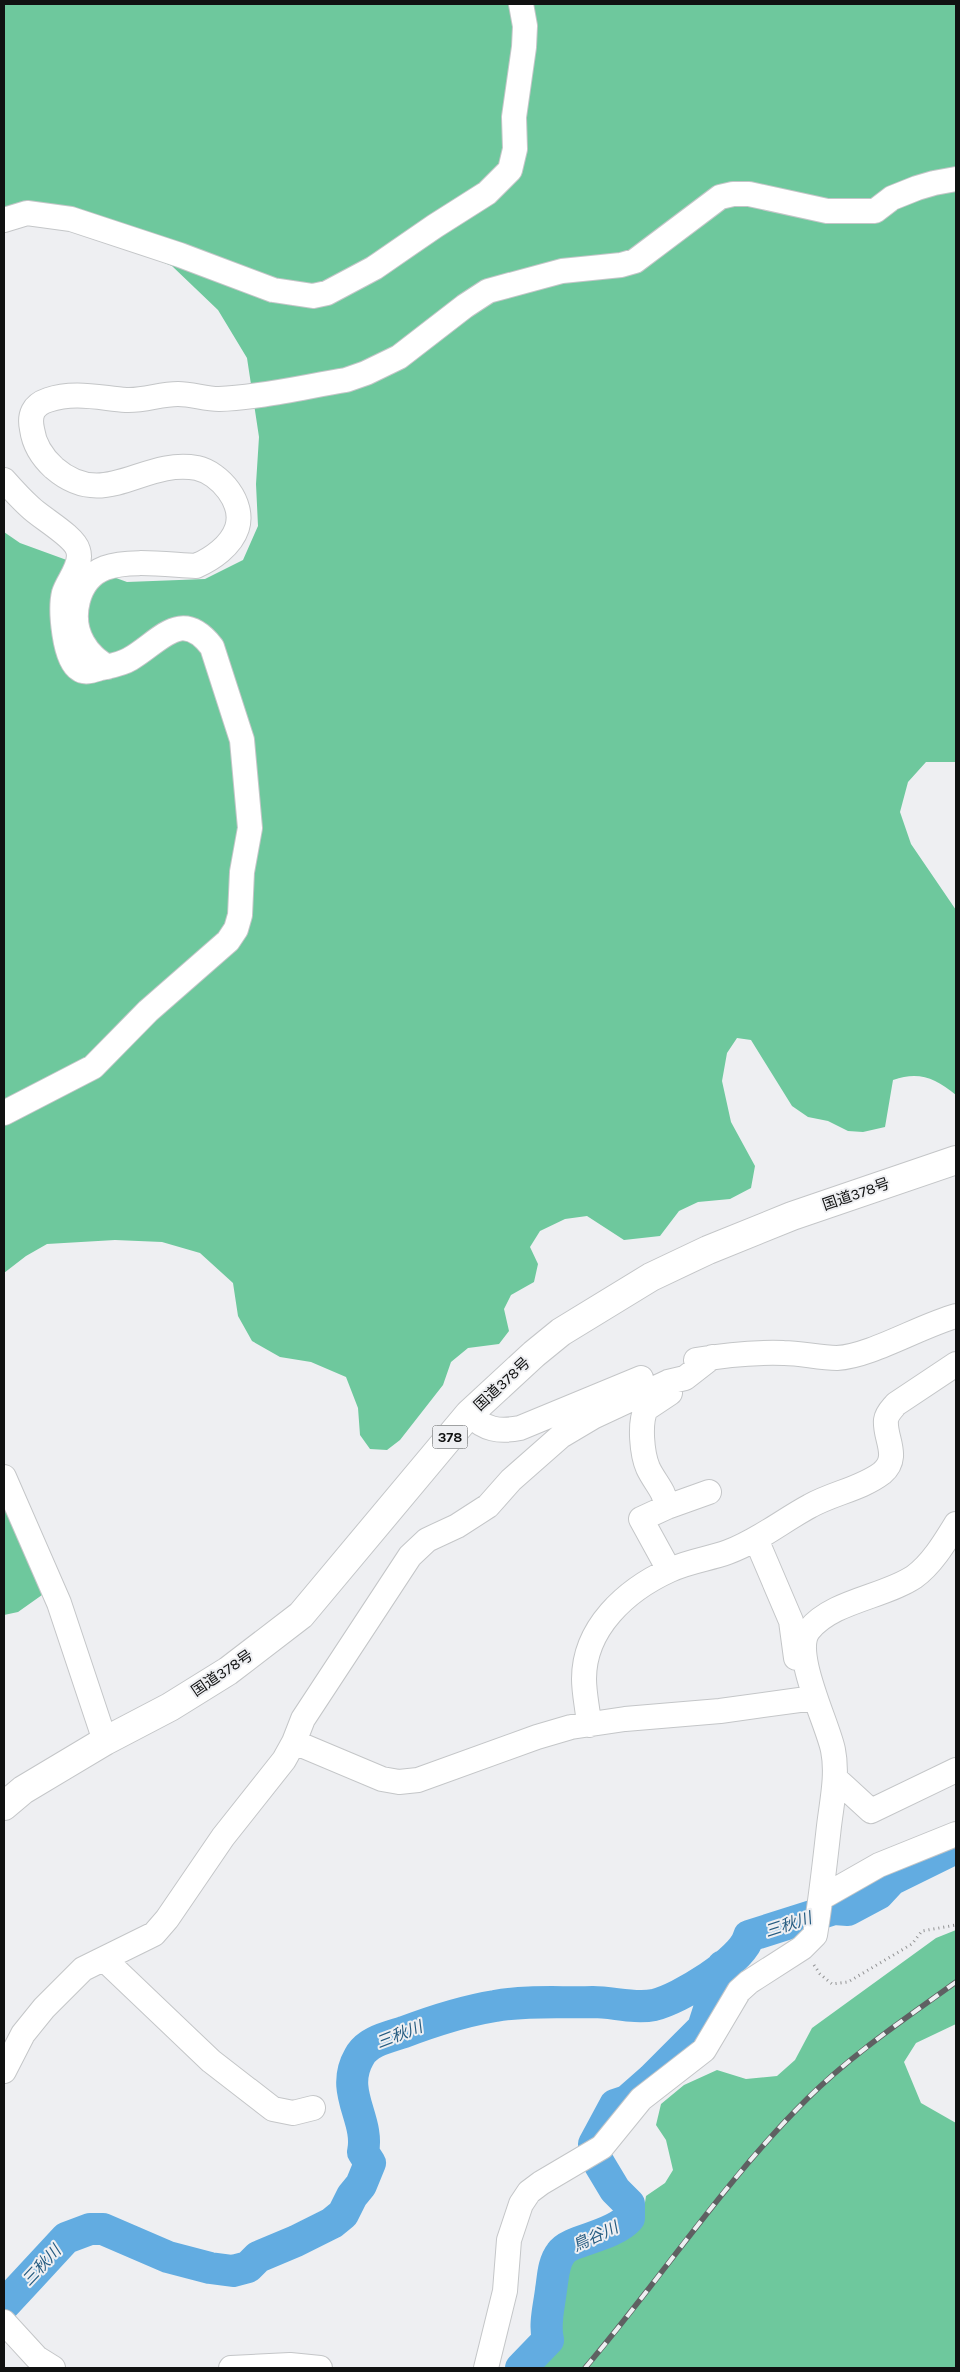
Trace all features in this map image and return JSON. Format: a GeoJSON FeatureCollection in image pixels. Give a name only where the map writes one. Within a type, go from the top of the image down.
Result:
{"type":"FeatureCollection","features":[{"type":"Feature","properties":{"kind":"highway","name":"国道378号"},"geometry":{"type":"LineString","coordinates":[[4,1806],[23,1790],[105,1741],[228,1672],[301,1615],[469,1414],[534,1354],[561,1332],[652,1277],[708,1250],[792,1216],[956,1160]]}},
{"type":"Feature","properties":{"kind":"street"},"geometry":{"type":"LineString","coordinates":[[4,220],[27,213],[72,220],[180,254],[273,290],[313,296],[328,293],[374,268],[487,193],[510,170],[515,149],[514,117],[524,47],[525,26],[521,4]]}},
{"type":"Feature","properties":{"kind":"street"},"geometry":{"type":"LineString","coordinates":[[107,667],[92,656],[82,643],[76,627],[76,604],[92,575],[104,568],[121,564],[196,566],[208,561],[226,545],[237,528],[238,515],[235,503],[227,487],[216,476],[198,468],[158,468],[117,483],[97,486],[77,482],[61,474],[46,461],[37,445],[32,429],[31,415],[36,406],[47,400],[65,396],[94,395],[126,400],[146,400],[177,394],[221,399],[346,380],[366,373],[399,357],[465,306],[488,292],[554,272],[622,265],[635,261],[720,197],[749,194],[827,211],[875,211],[892,198],[917,188],[956,180]]}},
{"type":"Feature","properties":{"kind":"street"},"geometry":{"type":"LineString","coordinates":[[4,480],[31,508],[73,542],[78,550],[78,560],[64,592],[62,610],[71,658],[79,669],[88,672],[129,660],[176,628],[190,628],[202,635],[212,647],[242,740],[250,828],[242,872],[240,915],[236,929],[228,941],[148,1011],[93,1067],[4,1113]]}},
{"type":"Feature","properties":{"kind":"street"},"geometry":{"type":"LineString","coordinates":[[469,1414],[480,1426],[502,1432],[520,1428],[658,1369],[679,1362],[712,1357],[784,1353],[837,1358],[862,1352],[938,1321],[956,1316]]}},
{"type":"Feature","properties":{"kind":"street"},"geometry":{"type":"LineString","coordinates":[[666,1507],[660,1484],[648,1467],[641,1428],[642,1417],[646,1409],[678,1387],[685,1378],[712,1357]]}},
{"type":"Feature","properties":{"kind":"street"},"geometry":{"type":"LineString","coordinates":[[589,1724],[584,1679],[591,1640],[611,1611],[639,1589],[670,1570],[727,1552],[756,1539],[809,1506],[868,1482],[884,1471],[890,1462],[892,1451],[886,1420],[889,1412],[896,1404],[956,1364]]}},
{"type":"Feature","properties":{"kind":"street"},"geometry":{"type":"LineString","coordinates":[[4,2071],[24,2034],[44,2008],[83,1969],[154,1934],[167,1919],[223,1837],[284,1760],[294,1742],[303,1719],[410,1556],[427,1540],[457,1526],[488,1506],[511,1480],[561,1436],[593,1417],[668,1382],[685,1378]]}},
{"type":"Feature","properties":{"kind":"street"},"geometry":{"type":"LineString","coordinates":[[4,1477],[59,1603],[105,1741]]}},
{"type":"Feature","properties":{"kind":"street"},"geometry":{"type":"LineString","coordinates":[[670,1570],[641,1519],[666,1507],[709,1492]]}},
{"type":"Feature","properties":{"kind":"street"},"geometry":{"type":"LineString","coordinates":[[486,2368],[505,2291],[509,2240],[521,2204],[529,2192],[540,2182],[602,2147],[641,2099],[704,2050],[740,1991],[749,1982],[809,1941],[820,1902],[835,1778],[833,1750],[814,1698],[808,1670],[804,1644],[808,1631],[817,1622],[831,1613],[898,1586],[915,1576],[928,1563],[956,1524]]}},
{"type":"Feature","properties":{"kind":"street"},"geometry":{"type":"LineString","coordinates":[[756,1539],[791,1621],[796,1661],[799,1666],[808,1670]]}},
{"type":"Feature","properties":{"kind":"street"},"geometry":{"type":"LineString","coordinates":[[294,1742],[364,1772],[399,1782],[418,1780],[537,1737],[589,1724],[814,1698]]}},
{"type":"Feature","properties":{"kind":"street"},"geometry":{"type":"LineString","coordinates":[[835,1778],[871,1811],[956,1770]]}},
{"type":"Feature","properties":{"kind":"street"},"geometry":{"type":"LineString","coordinates":[[820,1902],[879,1865],[956,1834]]}},
{"type":"Feature","properties":{"kind":"street"},"geometry":{"type":"LineString","coordinates":[[104,1959],[211,2061],[273,2109],[294,2113],[313,2108]]}},
{"type":"Feature","properties":{"kind":"street"},"geometry":{"type":"LineString","coordinates":[[4,2322],[22,2344],[49,2368]]}},
{"type":"Feature","properties":{"kind":"street"},"geometry":{"type":"LineString","coordinates":[[231,2368],[290,2365],[320,2368]]}},
{"type":"Feature","properties":{"kind":"path"},"geometry":{"type":"LineString","coordinates":[[809,1941],[820,1974],[832,1984],[848,1982],[912,1944],[922,1931],[956,1925]]}},
{"type":"Feature","properties":{"kind":"green space"},"geometry":{"type":"Polygon","coordinates":[[[4,4],[956,4],[956,762],[926,762],[908,782],[900,812],[911,844],[956,910],[956,1095],[934,1080],[919,1076],[902,1077],[893,1080],[885,1127],[863,1132],[848,1131],[828,1121],[808,1117],[792,1106],[751,1040],[737,1038],[727,1053],[722,1081],[731,1122],[755,1166],[751,1188],[730,1199],[698,1202],[679,1211],[660,1236],[624,1240],[587,1216],[565,1219],[540,1231],[530,1247],[538,1264],[534,1282],[511,1295],[504,1309],[509,1331],[499,1344],[468,1348],[451,1362],[443,1385],[400,1440],[387,1450],[370,1449],[360,1435],[358,1408],[346,1377],[311,1362],[280,1357],[252,1341],[238,1316],[233,1283],[200,1253],[162,1242],[115,1240],[47,1244],[26,1256],[4,1273],[4,532],[20,543],[127,582],[205,579],[243,560],[258,526],[256,484],[259,437],[247,358],[218,310],[172,266],[83,230],[4,211],[4,4]]]}},
{"type":"Feature","properties":{"kind":"green space"},"geometry":{"type":"Polygon","coordinates":[[[4,1487],[46,1572],[42,1595],[18,1612],[4,1615],[4,1487]]]}},
{"type":"Feature","properties":{"kind":"green space"},"geometry":{"type":"Polygon","coordinates":[[[956,1930],[956,2024],[916,2043],[904,2062],[921,2103],[956,2123],[956,2368],[537,2368],[559,2346],[558,2310],[560,2295],[567,2269],[573,2259],[587,2251],[615,2245],[630,2236],[639,2223],[646,2196],[665,2183],[673,2170],[666,2140],[656,2125],[661,2104],[684,2085],[717,2070],[746,2079],[777,2076],[795,2060],[812,2028],[936,1938],[956,1930]]]}},
{"type":"Feature","properties":{"kind":"waterway","name":"三秋川"},"geometry":{"type":"LineString","coordinates":[[4,2305],[66,2238],[90,2229],[103,2229],[168,2257],[210,2268],[233,2271],[248,2267],[258,2257],[332,2223],[343,2214],[352,2196],[361,2185],[370,2163],[363,2152],[363,2128],[353,2094],[352,2082],[359,2057],[367,2047],[379,2040],[449,2017],[507,2004],[601,2002],[639,2006],[654,2005],[679,1995],[709,1978],[735,1956],[744,1946],[749,1936],[834,1909],[848,1910],[878,1894],[891,1880],[956,1848]]}},
{"type":"Feature","properties":{"kind":"waterway","name":"鳥谷川"},"geometry":{"type":"LineString","coordinates":[[594,2144],[615,2105],[627,2101],[703,2028],[723,1966]]}},
{"type":"Feature","properties":{"kind":"waterway","name":"鳥谷川"},"geometry":{"type":"LineString","coordinates":[[521,2368],[548,2340],[547,2322],[553,2276],[556,2261],[561,2253],[573,2245],[612,2230],[629,2218],[629,2204],[615,2190],[597,2160]]}},
{"type":"Feature","properties":{"kind":"railway"},"geometry":{"type":"LineString","coordinates":[[585,2368],[613,2335],[720,2197],[777,2130],[842,2067],[956,1982]]}}]}
